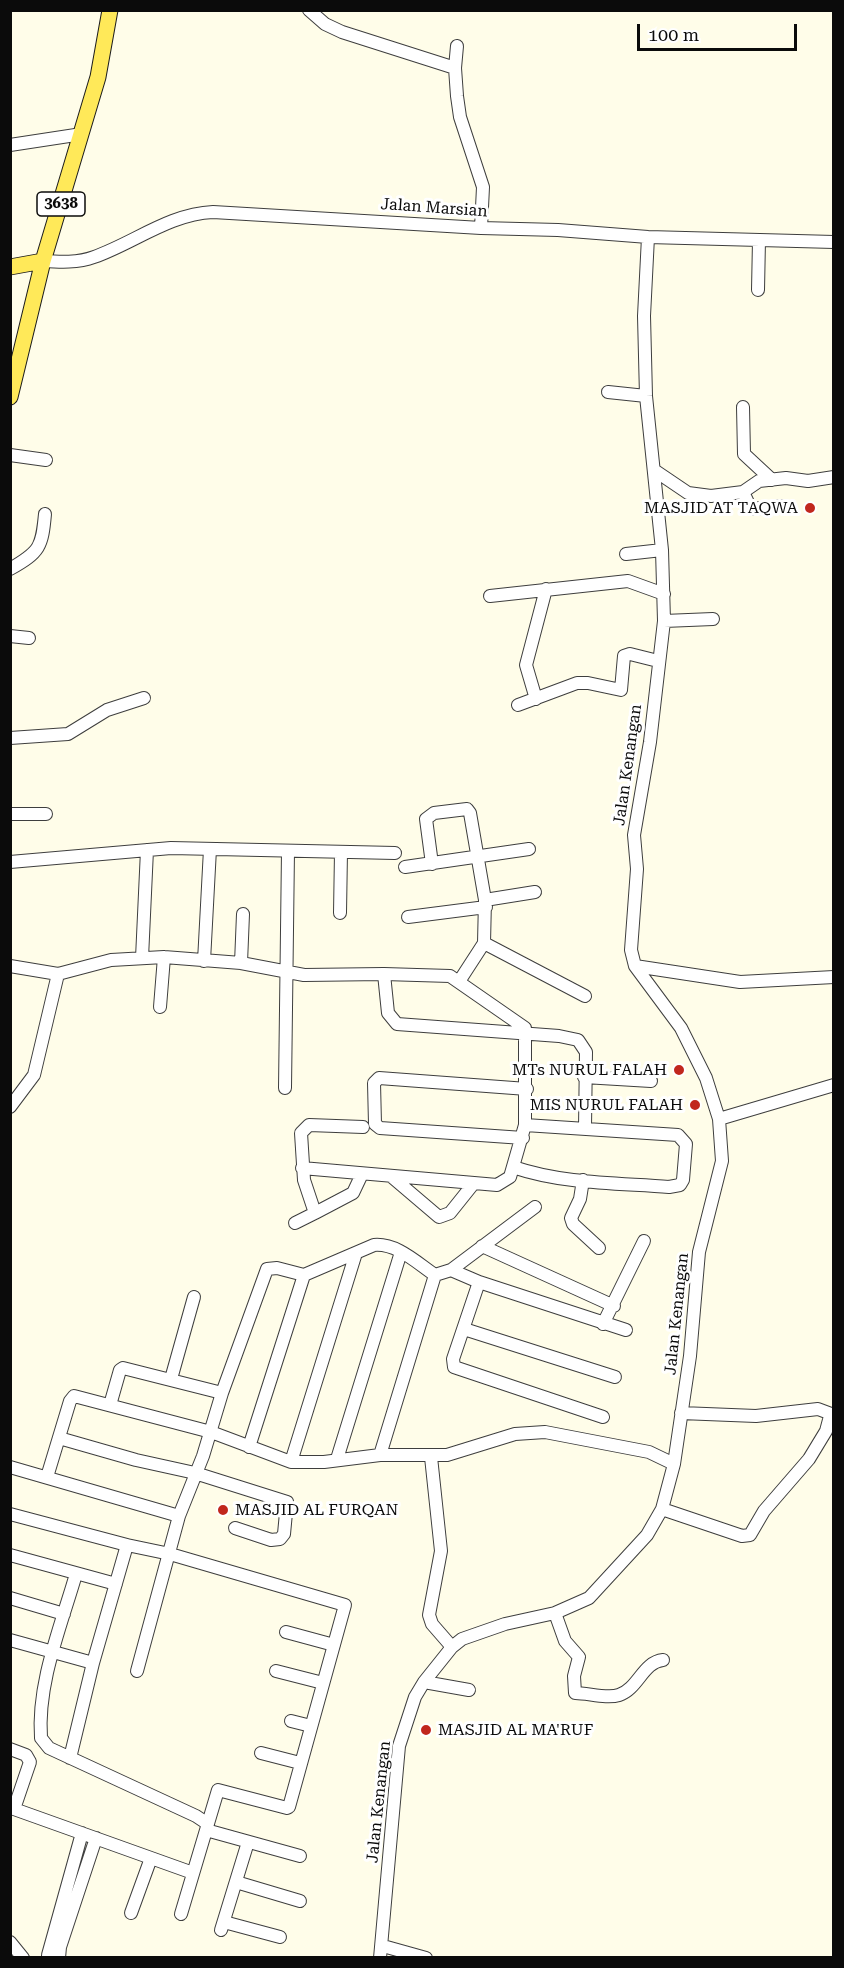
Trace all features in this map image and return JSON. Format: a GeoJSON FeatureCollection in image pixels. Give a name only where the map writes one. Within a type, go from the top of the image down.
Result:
{"type":"FeatureCollection","features":[{"type":"Feature","properties":{"kind":"main road","name":"3638"},"geometry":{"type":"LineString","coordinates":[[10,397],[43,261],[98,77],[110,10]]}},
{"type":"Feature","properties":{"kind":"main road"},"geometry":{"type":"LineString","coordinates":[[10,267],[43,261]]}},
{"type":"Feature","properties":{"kind":"street"},"geometry":{"type":"LineString","coordinates":[[309,10],[325,24],[342,32],[455,68]]}},
{"type":"Feature","properties":{"kind":"street"},"geometry":{"type":"LineString","coordinates":[[458,46],[455,68],[460,117],[483,188],[482,228]]}},
{"type":"Feature","properties":{"kind":"street"},"geometry":{"type":"LineString","coordinates":[[10,145],[82,134]]}},
{"type":"Feature","properties":{"kind":"street","name":"Jalan Marsian"},"geometry":{"type":"LineString","coordinates":[[43,261],[79,261],[94,257],[177,218],[202,212],[482,228],[558,230],[648,237],[834,242]]}},
{"type":"Feature","properties":{"kind":"street","name":"Jalan Kenangan"},"geometry":{"type":"LineString","coordinates":[[382,1952],[399,1746],[415,1697],[424,1682],[452,1647],[462,1639],[505,1624],[555,1613],[589,1598],[647,1535],[662,1509],[674,1464],[690,1356],[699,1252],[722,1161],[719,1119],[706,1078],[681,1028],[635,966],[631,950],[637,869],[634,835],[650,742],[664,621],[662,550],[646,396],[644,316],[648,237]]}},
{"type":"Feature","properties":{"kind":"street"},"geometry":{"type":"LineString","coordinates":[[758,290],[759,240]]}},
{"type":"Feature","properties":{"kind":"street"},"geometry":{"type":"LineString","coordinates":[[608,392],[646,396]]}},
{"type":"Feature","properties":{"kind":"street"},"geometry":{"type":"LineString","coordinates":[[743,407],[744,454],[772,480]]}},
{"type":"Feature","properties":{"kind":"street"},"geometry":{"type":"LineString","coordinates":[[10,455],[46,460]]}},
{"type":"Feature","properties":{"kind":"street"},"geometry":{"type":"LineString","coordinates":[[654,470],[688,494],[711,496],[743,492],[759,481],[808,481],[834,477]]}},
{"type":"Feature","properties":{"kind":"street"},"geometry":{"type":"LineString","coordinates":[[743,492],[748,506],[753,510],[781,506]]}},
{"type":"Feature","properties":{"kind":"street"},"geometry":{"type":"LineString","coordinates":[[10,568],[39,549],[45,514]]}},
{"type":"Feature","properties":{"kind":"street"},"geometry":{"type":"LineString","coordinates":[[626,554],[662,550]]}},
{"type":"Feature","properties":{"kind":"street"},"geometry":{"type":"LineString","coordinates":[[490,596],[628,581],[664,594]]}},
{"type":"Feature","properties":{"kind":"street"},"geometry":{"type":"LineString","coordinates":[[536,699],[526,665],[546,589]]}},
{"type":"Feature","properties":{"kind":"street"},"geometry":{"type":"LineString","coordinates":[[664,621],[712,620]]}},
{"type":"Feature","properties":{"kind":"street"},"geometry":{"type":"LineString","coordinates":[[10,636],[29,638]]}},
{"type":"Feature","properties":{"kind":"street"},"geometry":{"type":"LineString","coordinates":[[518,705],[577,683],[588,682],[621,690],[624,656],[630,654],[658,661]]}},
{"type":"Feature","properties":{"kind":"street"},"geometry":{"type":"LineString","coordinates":[[10,738],[68,734],[106,710],[144,698]]}},
{"type":"Feature","properties":{"kind":"street"},"geometry":{"type":"LineString","coordinates":[[432,864],[426,819],[434,813],[460,808],[467,809],[470,813],[479,859],[485,904],[484,943],[460,980]]}},
{"type":"Feature","properties":{"kind":"street"},"geometry":{"type":"LineString","coordinates":[[10,814],[46,814]]}},
{"type":"Feature","properties":{"kind":"street"},"geometry":{"type":"LineString","coordinates":[[204,961],[210,849]]}},
{"type":"Feature","properties":{"kind":"street"},"geometry":{"type":"LineString","coordinates":[[405,867],[479,859],[529,849]]}},
{"type":"Feature","properties":{"kind":"street"},"geometry":{"type":"LineString","coordinates":[[142,958],[147,850]]}},
{"type":"Feature","properties":{"kind":"street"},"geometry":{"type":"LineString","coordinates":[[10,862],[147,850],[395,853]]}},
{"type":"Feature","properties":{"kind":"street"},"geometry":{"type":"LineString","coordinates":[[285,1088],[288,851]]}},
{"type":"Feature","properties":{"kind":"street"},"geometry":{"type":"LineString","coordinates":[[340,914],[341,852]]}},
{"type":"Feature","properties":{"kind":"street"},"geometry":{"type":"LineString","coordinates":[[408,917],[485,904],[535,892]]}},
{"type":"Feature","properties":{"kind":"street"},"geometry":{"type":"LineString","coordinates":[[241,963],[243,914]]}},
{"type":"Feature","properties":{"kind":"street"},"geometry":{"type":"LineString","coordinates":[[484,943],[585,996]]}},
{"type":"Feature","properties":{"kind":"street"},"geometry":{"type":"LineString","coordinates":[[160,1007],[164,957]]}},
{"type":"Feature","properties":{"kind":"street"},"geometry":{"type":"LineString","coordinates":[[10,966],[58,974],[111,960],[164,957],[241,963],[304,975],[442,974],[460,980],[525,1028],[527,1034],[525,1125],[510,1177],[502,1183],[392,1177],[302,1168]]}},
{"type":"Feature","properties":{"kind":"street"},"geometry":{"type":"LineString","coordinates":[[635,966],[740,982],[834,978]]}},
{"type":"Feature","properties":{"kind":"street"},"geometry":{"type":"LineString","coordinates":[[10,1107],[15,1095],[34,1075],[58,974]]}},
{"type":"Feature","properties":{"kind":"street"},"geometry":{"type":"LineString","coordinates":[[384,974],[388,1013],[397,1024],[578,1040],[586,1052],[585,1128]]}},
{"type":"Feature","properties":{"kind":"street"},"geometry":{"type":"LineString","coordinates":[[584,1077],[651,1081]]}},
{"type":"Feature","properties":{"kind":"street"},"geometry":{"type":"LineString","coordinates":[[523,1138],[380,1128],[375,1124],[374,1118],[374,1083],[379,1078],[406,1078],[527,1089]]}},
{"type":"Feature","properties":{"kind":"street"},"geometry":{"type":"LineString","coordinates":[[719,1119],[834,1085]]}},
{"type":"Feature","properties":{"kind":"street"},"geometry":{"type":"LineString","coordinates":[[315,1213],[302,1168],[301,1133],[304,1128],[323,1124],[363,1127]]}},
{"type":"Feature","properties":{"kind":"street"},"geometry":{"type":"LineString","coordinates":[[513,1167],[541,1176],[583,1180],[675,1187],[683,1180],[686,1144],[678,1135],[525,1125]]}},
{"type":"Feature","properties":{"kind":"street"},"geometry":{"type":"LineString","coordinates":[[295,1223],[353,1193],[363,1174]]}},
{"type":"Feature","properties":{"kind":"street"},"geometry":{"type":"LineString","coordinates":[[392,1177],[439,1216],[450,1214],[474,1183]]}},
{"type":"Feature","properties":{"kind":"street"},"geometry":{"type":"LineString","coordinates":[[583,1180],[580,1199],[571,1218],[573,1224],[598,1248]]}},
{"type":"Feature","properties":{"kind":"street"},"geometry":{"type":"LineString","coordinates":[[435,1275],[452,1270],[535,1207]]}},
{"type":"Feature","properties":{"kind":"street"},"geometry":{"type":"LineString","coordinates":[[603,1324],[614,1306],[644,1241]]}},
{"type":"Feature","properties":{"kind":"street"},"geometry":{"type":"LineString","coordinates":[[137,1671],[179,1516],[211,1432],[222,1393],[267,1269],[277,1268],[304,1275],[356,1253],[385,1244],[435,1275]]}},
{"type":"Feature","properties":{"kind":"street"},"geometry":{"type":"LineString","coordinates":[[482,1246],[614,1306]]}},
{"type":"Feature","properties":{"kind":"street"},"geometry":{"type":"LineString","coordinates":[[330,1460],[401,1252]]}},
{"type":"Feature","properties":{"kind":"street"},"geometry":{"type":"LineString","coordinates":[[291,1462],[356,1253]]}},
{"type":"Feature","properties":{"kind":"street"},"geometry":{"type":"LineString","coordinates":[[452,1270],[478,1282],[626,1330]]}},
{"type":"Feature","properties":{"kind":"street"},"geometry":{"type":"LineString","coordinates":[[249,1447],[304,1275]]}},
{"type":"Feature","properties":{"kind":"street"},"geometry":{"type":"LineString","coordinates":[[380,1455],[435,1275]]}},
{"type":"Feature","properties":{"kind":"street"},"geometry":{"type":"LineString","coordinates":[[478,1282],[453,1359],[456,1370],[603,1417]]}},
{"type":"Feature","properties":{"kind":"street"},"geometry":{"type":"LineString","coordinates":[[171,1379],[194,1297]]}},
{"type":"Feature","properties":{"kind":"street"},"geometry":{"type":"LineString","coordinates":[[464,1329],[615,1377]]}},
{"type":"Feature","properties":{"kind":"street"},"geometry":{"type":"LineString","coordinates":[[110,1405],[121,1368],[222,1393]]}},
{"type":"Feature","properties":{"kind":"street"},"geometry":{"type":"LineString","coordinates":[[47,1477],[71,1398],[79,1396],[211,1432],[291,1462],[380,1455],[458,1454],[515,1434],[545,1432],[649,1452],[674,1464]]}},
{"type":"Feature","properties":{"kind":"street"},"geometry":{"type":"LineString","coordinates":[[662,1509],[741,1536],[750,1535],[764,1511],[809,1459],[832,1416],[818,1408],[756,1416],[681,1413]]}},
{"type":"Feature","properties":{"kind":"street"},"geometry":{"type":"LineString","coordinates":[[59,1438],[136,1460],[195,1473],[287,1502],[284,1534],[280,1539],[271,1540],[235,1528]]}},
{"type":"Feature","properties":{"kind":"street"},"geometry":{"type":"LineString","coordinates":[[431,1456],[441,1551],[429,1615],[432,1624],[452,1647]]}},
{"type":"Feature","properties":{"kind":"street"},"geometry":{"type":"LineString","coordinates":[[10,1467],[179,1516]]}},
{"type":"Feature","properties":{"kind":"street"},"geometry":{"type":"LineString","coordinates":[[10,1514],[170,1554],[345,1605],[288,1809],[218,1790],[182,1914]]}},
{"type":"Feature","properties":{"kind":"street"},"geometry":{"type":"LineString","coordinates":[[70,1758],[93,1663],[127,1545]]}},
{"type":"Feature","properties":{"kind":"street"},"geometry":{"type":"LineString","coordinates":[[10,1555],[116,1584]]}},
{"type":"Feature","properties":{"kind":"street"},"geometry":{"type":"LineString","coordinates":[[76,1574],[53,1652],[41,1707],[41,1738],[50,1748],[111,1779],[196,1816],[207,1827],[248,1842],[300,1856]]}},
{"type":"Feature","properties":{"kind":"street"},"geometry":{"type":"LineString","coordinates":[[10,1598],[64,1614]]}},
{"type":"Feature","properties":{"kind":"street"},"geometry":{"type":"LineString","coordinates":[[555,1613],[565,1641],[579,1657],[574,1676],[575,1693],[617,1696],[624,1692],[655,1661],[663,1660]]}},
{"type":"Feature","properties":{"kind":"street"},"geometry":{"type":"LineString","coordinates":[[286,1632],[334,1645]]}},
{"type":"Feature","properties":{"kind":"street"},"geometry":{"type":"LineString","coordinates":[[10,1640],[93,1663]]}},
{"type":"Feature","properties":{"kind":"street"},"geometry":{"type":"LineString","coordinates":[[276,1671],[323,1683]]}},
{"type":"Feature","properties":{"kind":"street"},"geometry":{"type":"LineString","coordinates":[[424,1682],[470,1690]]}},
{"type":"Feature","properties":{"kind":"street"},"geometry":{"type":"LineString","coordinates":[[291,1721],[311,1725]]}},
{"type":"Feature","properties":{"kind":"street"},"geometry":{"type":"LineString","coordinates":[[10,1749],[26,1755],[30,1762],[14,1809],[193,1873]]}},
{"type":"Feature","properties":{"kind":"street"},"geometry":{"type":"LineString","coordinates":[[261,1753],[300,1763]]}},
{"type":"Feature","properties":{"kind":"street"},"geometry":{"type":"LineString","coordinates":[[53,1956],[89,1836]]}},
{"type":"Feature","properties":{"kind":"street"},"geometry":{"type":"LineString","coordinates":[[248,1842],[223,1926],[280,1937]]}},
{"type":"Feature","properties":{"kind":"street"},"geometry":{"type":"LineString","coordinates":[[131,1913],[151,1858]]}},
{"type":"Feature","properties":{"kind":"street"},"geometry":{"type":"LineString","coordinates":[[236,1882],[300,1901]]}},
{"type":"Feature","properties":{"kind":"street"},"geometry":{"type":"LineString","coordinates":[[10,1942],[23,1958]]}},
{"type":"Feature","properties":{"kind":"street"},"geometry":{"type":"LineString","coordinates":[[382,1952],[426,1958]]}},
{"type":"Feature","properties":{"kind":"place","name":"MASJID AT TAQWA"},"geometry":{"type":"Point","coordinates":[810,508]}},
{"type":"Feature","properties":{"kind":"place","name":"MTs NURUL FALAH"},"geometry":{"type":"Point","coordinates":[679,1070]}},
{"type":"Feature","properties":{"kind":"place","name":"MIS NURUL FALAH"},"geometry":{"type":"Point","coordinates":[695,1105]}},
{"type":"Feature","properties":{"kind":"place","name":"MASJID AL FURQAN"},"geometry":{"type":"Point","coordinates":[223,1510]}},
{"type":"Feature","properties":{"kind":"place","name":"MASJID AL MA'RUF"},"geometry":{"type":"Point","coordinates":[426,1730]}}]}
